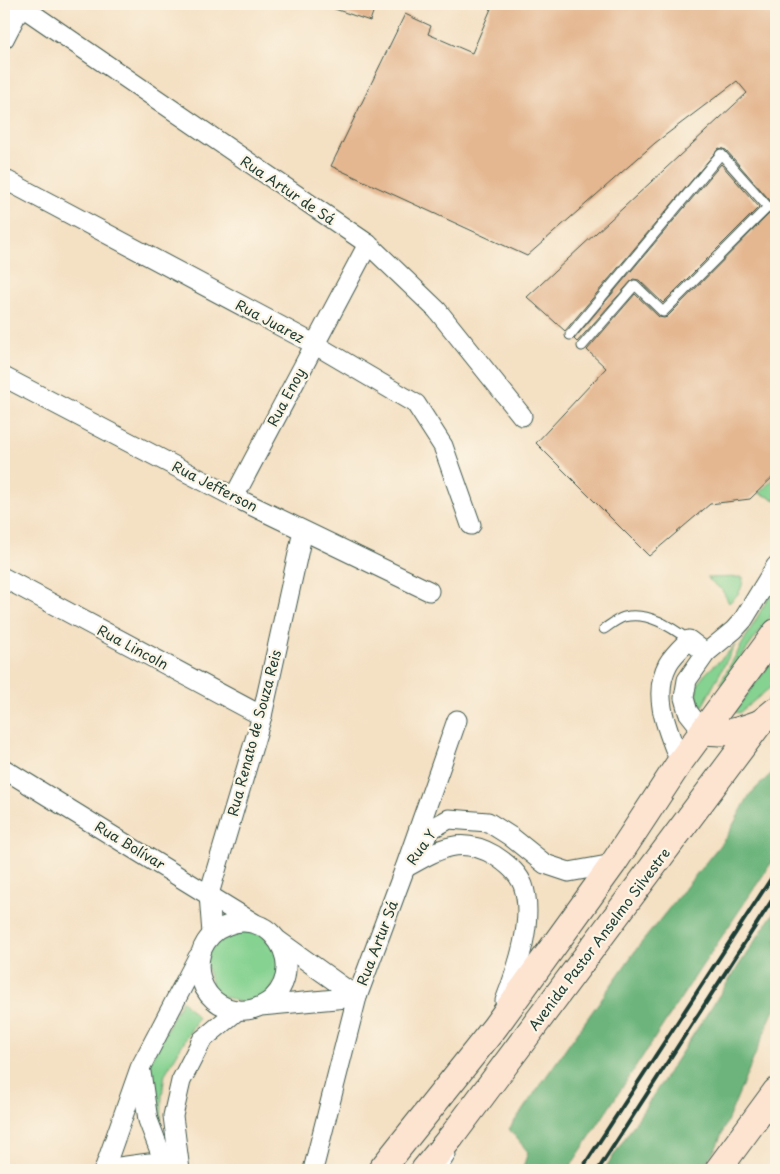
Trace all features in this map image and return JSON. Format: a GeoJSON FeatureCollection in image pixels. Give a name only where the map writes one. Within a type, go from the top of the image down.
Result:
{"type":"FeatureCollection","features":[{"type":"Feature","properties":{"kind":"main road"},"geometry":{"type":"LineString","coordinates":[[381,1170],[495,1027],[613,864],[680,762],[776,632]]}},
{"type":"Feature","properties":{"kind":"main road"},"geometry":{"type":"LineString","coordinates":[[703,731],[721,734],[736,731],[768,716]]}},
{"type":"Feature","properties":{"kind":"main road","name":"Avenida Pastor Anselmo Silvestre"},"geometry":{"type":"LineString","coordinates":[[424,1170],[452,1136],[768,716]]}},
{"type":"Feature","properties":{"kind":"main road"},"geometry":{"type":"LineString","coordinates":[[718,1170],[776,1091]]}},
{"type":"Feature","properties":{"kind":"street"},"geometry":{"type":"LineString","coordinates":[[4,39],[15,9]]}},
{"type":"Feature","properties":{"kind":"street","name":"Rua Artur de Sá"},"geometry":{"type":"LineString","coordinates":[[15,9],[368,244],[436,310],[522,416]]}},
{"type":"Feature","properties":{"kind":"street","name":"Rua Juarez"},"geometry":{"type":"LineString","coordinates":[[4,179],[314,344],[416,404],[443,446],[471,525]]}},
{"type":"Feature","properties":{"kind":"street","name":"Rua Enoy"},"geometry":{"type":"LineString","coordinates":[[234,496],[368,244]]}},
{"type":"Feature","properties":{"kind":"street","name":"Rua Jefferson"},"geometry":{"type":"LineString","coordinates":[[4,376],[303,531],[429,591]]}},
{"type":"Feature","properties":{"kind":"street","name":"Rua Renato de Souza Reis"},"geometry":{"type":"LineString","coordinates":[[212,934],[209,894],[262,716],[303,531]]}},
{"type":"Feature","properties":{"kind":"street"},"geometry":{"type":"LineString","coordinates":[[703,731],[688,712],[684,698],[687,680],[706,653],[743,620],[776,566]]}},
{"type":"Feature","properties":{"kind":"street","name":"Rua Lincoln"},"geometry":{"type":"LineString","coordinates":[[4,578],[262,716]]}},
{"type":"Feature","properties":{"kind":"street"},"geometry":{"type":"LineString","coordinates":[[680,762],[662,709],[660,685],[669,662],[689,640],[706,653]]}},
{"type":"Feature","properties":{"kind":"street","name":"Rua Artur Sá"},"geometry":{"type":"LineString","coordinates":[[313,1170],[357,997],[457,720]]}},
{"type":"Feature","properties":{"kind":"street","name":"Rua Bolívar"},"geometry":{"type":"LineString","coordinates":[[4,769],[255,923]]}},
{"type":"Feature","properties":{"kind":"street","name":"Rua Y"},"geometry":{"type":"LineString","coordinates":[[405,868],[431,829],[449,819],[488,822],[510,836],[545,864],[570,872],[613,864]]}},
{"type":"Feature","properties":{"kind":"street","name":"Rua Y"},"geometry":{"type":"LineString","coordinates":[[405,868],[437,850],[460,844],[482,848],[507,863],[523,884],[528,914],[519,966],[495,1027]]}},
{"type":"Feature","properties":{"kind":"street"},"geometry":{"type":"LineString","coordinates":[[175,1169],[149,1163],[104,1169],[140,1068],[200,955],[205,942],[212,934],[226,924],[240,922],[255,923],[269,930],[279,941],[357,997]]}},
{"type":"Feature","properties":{"kind":"street"},"geometry":{"type":"LineString","coordinates":[[260,1006],[273,998],[282,986],[286,971],[285,956],[279,941]]}},
{"type":"Feature","properties":{"kind":"street"},"geometry":{"type":"LineString","coordinates":[[200,955],[198,969],[201,983],[219,1004],[232,1009],[246,1010],[260,1006],[357,997]]}},
{"type":"Feature","properties":{"kind":"street"},"geometry":{"type":"LineString","coordinates":[[175,1169],[173,1116],[181,1081],[202,1040],[238,1010]]}},
{"type":"Feature","properties":{"kind":"street"},"geometry":{"type":"LineString","coordinates":[[140,1068],[148,1120],[161,1154],[175,1169]]}},
{"type":"Feature","properties":{"kind":"lane"},"geometry":{"type":"LineString","coordinates":[[570,336],[721,154],[768,207],[663,312],[635,285],[582,346]]}},
{"type":"Feature","properties":{"kind":"lane"},"geometry":{"type":"LineString","coordinates":[[604,629],[625,617],[645,617],[668,625],[689,640]]}},
{"type":"Feature","properties":{"kind":"lane"},"geometry":{"type":"LineString","coordinates":[[442,1170],[454,1151],[452,1136]]}},
{"type":"Feature","properties":{"kind":"green space"},"geometry":{"type":"Polygon","coordinates":[[[776,476],[776,500],[759,493],[776,476]]]}},
{"type":"Feature","properties":{"kind":"green space"},"geometry":{"type":"Polygon","coordinates":[[[743,577],[739,592],[729,603],[722,590],[707,578],[743,577]]]}},
{"type":"Feature","properties":{"kind":"green space"},"geometry":{"type":"Polygon","coordinates":[[[776,584],[776,609],[722,684],[720,683],[776,584]]]}},
{"type":"Feature","properties":{"kind":"green space"},"geometry":{"type":"Polygon","coordinates":[[[735,645],[702,707],[697,693],[699,682],[735,645]]]}},
{"type":"Feature","properties":{"kind":"green space"},"geometry":{"type":"Polygon","coordinates":[[[776,656],[776,683],[739,713],[734,712],[776,656]]]}},
{"type":"Feature","properties":{"kind":"green space"},"geometry":{"type":"Polygon","coordinates":[[[776,769],[776,856],[568,1170],[522,1170],[528,1152],[509,1129],[638,947],[727,836],[750,794],[776,769]]]}},
{"type":"Feature","properties":{"kind":"green space"},"geometry":{"type":"Polygon","coordinates":[[[776,909],[776,1005],[716,1148],[700,1170],[604,1170],[776,909]]]}},
{"type":"Feature","properties":{"kind":"green space"},"geometry":{"type":"Polygon","coordinates":[[[232,928],[258,931],[277,950],[279,974],[268,994],[247,1005],[214,993],[204,955],[232,928]]]}},
{"type":"Feature","properties":{"kind":"green space"},"geometry":{"type":"Polygon","coordinates":[[[182,1000],[198,1018],[165,1074],[162,1096],[161,1139],[146,1069],[182,1000]]]}},
{"type":"Feature","properties":{"kind":"building"},"geometry":{"type":"Polygon","coordinates":[[[326,4],[376,4],[370,21],[326,6],[326,4]]]}},
{"type":"Feature","properties":{"kind":"building"},"geometry":{"type":"Polygon","coordinates":[[[493,4],[776,4],[776,474],[750,499],[710,504],[649,556],[536,443],[606,368],[587,350],[635,294],[659,317],[667,317],[772,211],[774,205],[726,150],[719,148],[565,331],[527,297],[747,93],[737,81],[655,143],[527,256],[331,166],[405,14],[431,26],[428,34],[472,53],[493,4]]]}},
{"type":"Feature","properties":{"kind":"building"},"geometry":{"type":"Polygon","coordinates":[[[721,164],[759,207],[663,303],[639,280],[633,279],[577,342],[574,339],[721,164]]]}},
{"type":"Feature","properties":{"kind":"railway"},"geometry":{"type":"LineString","coordinates":[[581,1170],[776,871]]}},
{"type":"Feature","properties":{"kind":"railway"},"geometry":{"type":"LineString","coordinates":[[598,1170],[776,894]]}}]}
